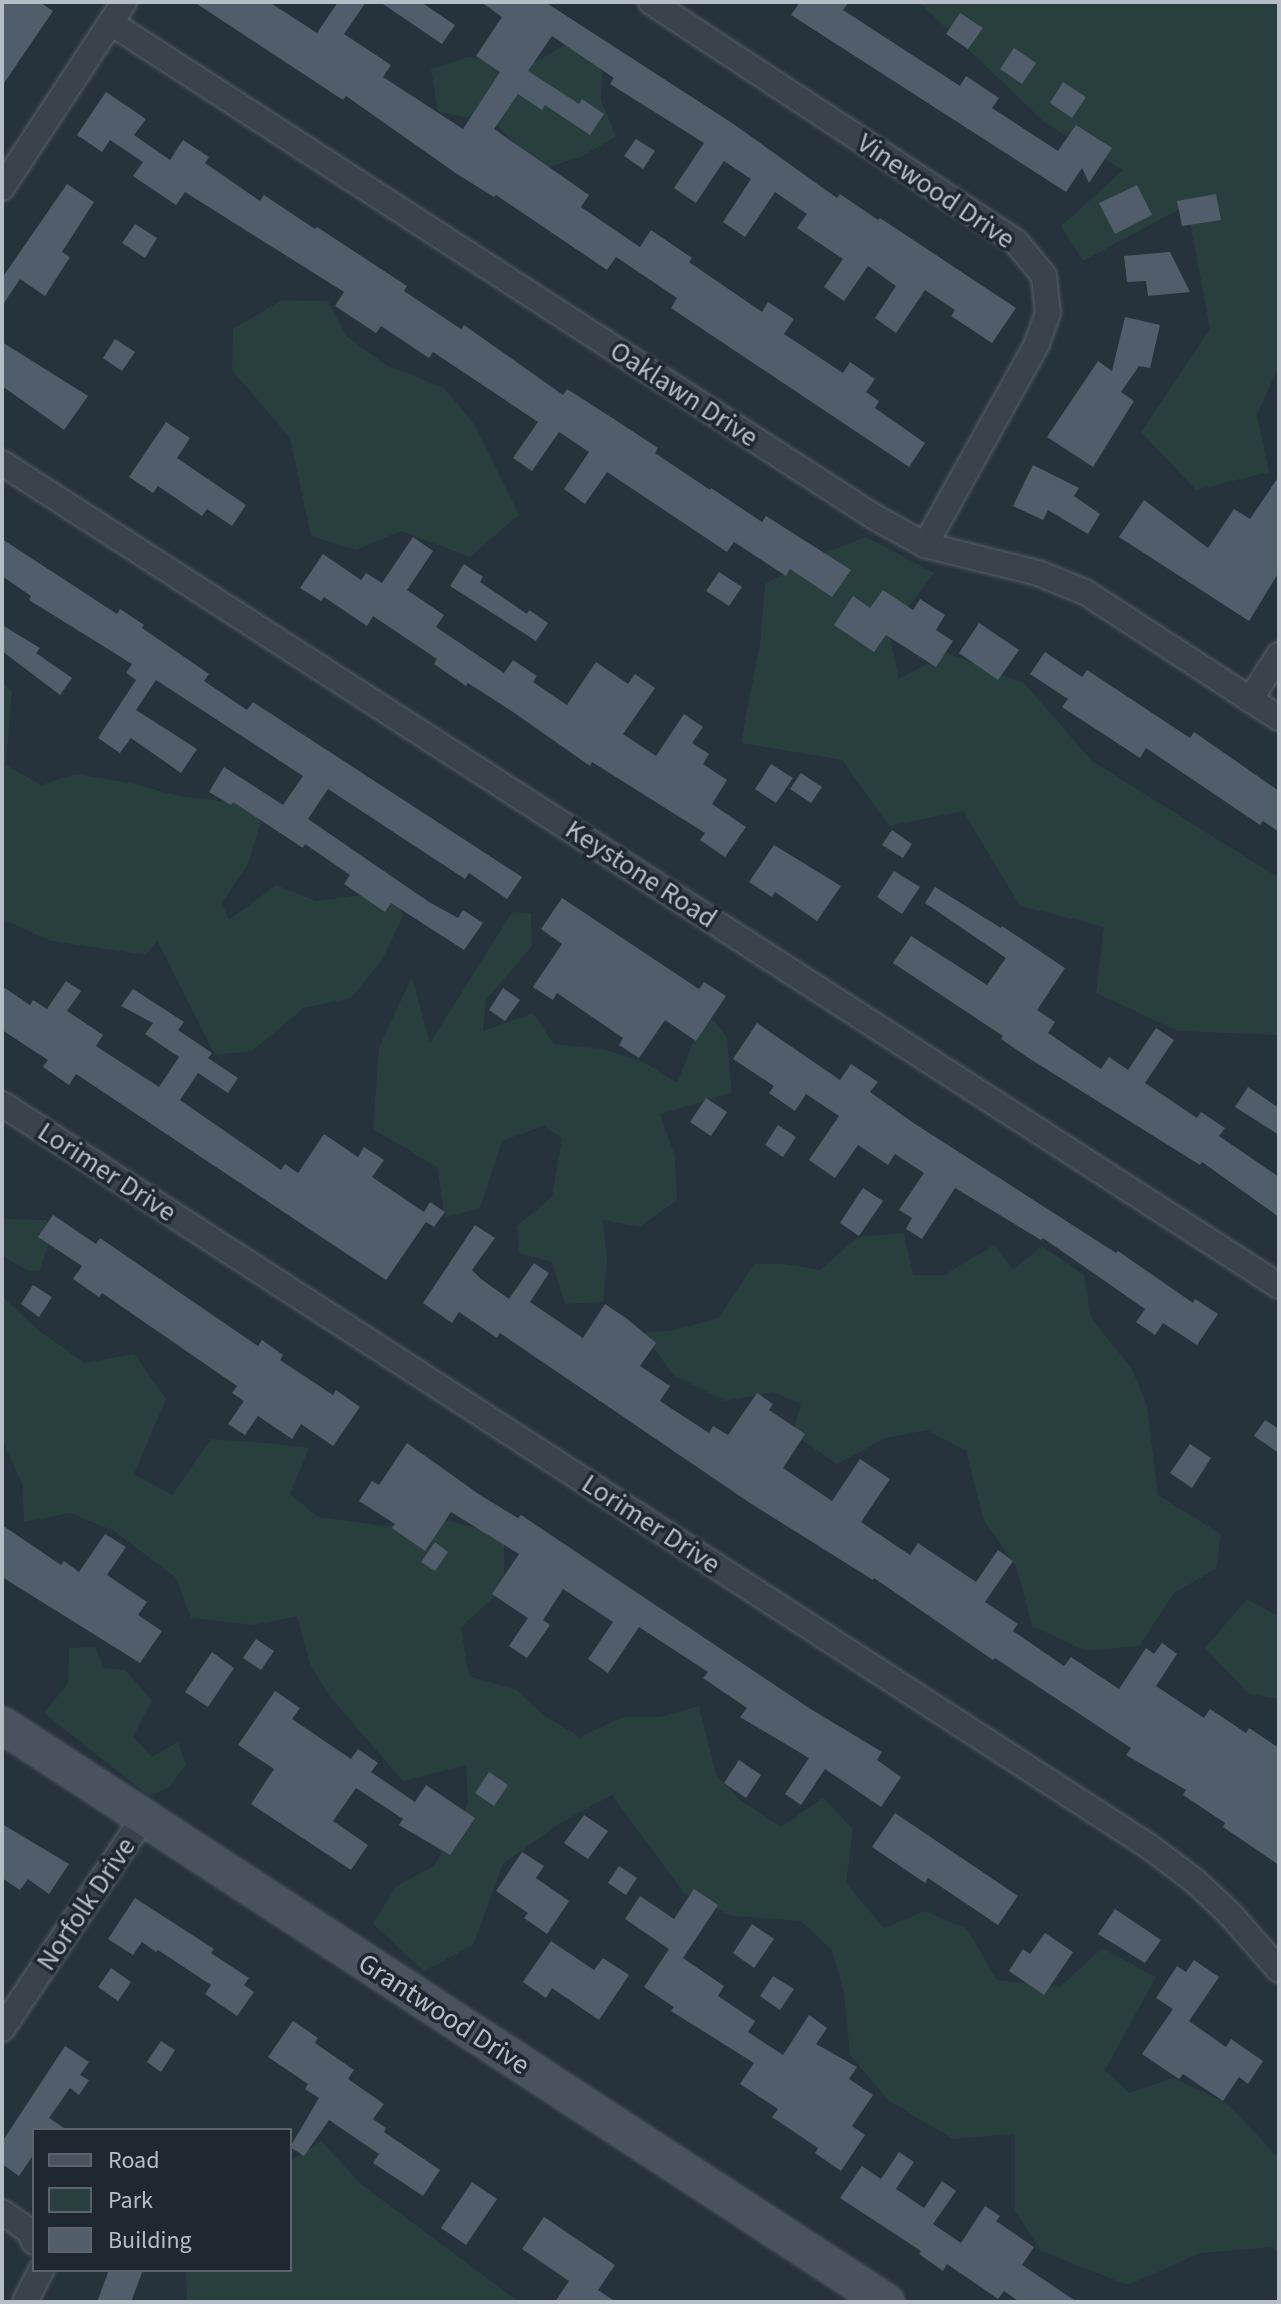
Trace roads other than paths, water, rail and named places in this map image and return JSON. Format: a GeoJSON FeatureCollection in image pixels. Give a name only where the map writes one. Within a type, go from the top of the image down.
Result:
{"type":"FeatureCollection","features":[{"type":"Feature","properties":{"kind":"street","name":"Vinewood Drive"},"geometry":{"type":"LineString","coordinates":[[651,2],[1016,242],[1044,276],[1048,313],[1037,344],[925,545]]}},
{"type":"Feature","properties":{"kind":"street","name":"Oaklawn Drive"},"geometry":{"type":"LineString","coordinates":[[117,12],[873,516],[925,545],[1038,573],[1085,592],[1279,718]]}},
{"type":"Feature","properties":{"kind":"street"},"geometry":{"type":"LineString","coordinates":[[2,188],[117,12]]}},
{"type":"Feature","properties":{"kind":"street","name":"Keystone Road"},"geometry":{"type":"LineString","coordinates":[[2,463],[1279,1286]]}},
{"type":"Feature","properties":{"kind":"street"},"geometry":{"type":"LineString","coordinates":[[1250,700],[1279,655]]}},
{"type":"Feature","properties":{"kind":"street","name":"Lorimer Drive"},"geometry":{"type":"LineString","coordinates":[[2,1104],[1150,1847],[1222,1905],[1279,1970]]}},
{"type":"Feature","properties":{"kind":"street","name":"Grantwood Drive"},"geometry":{"type":"LineString","coordinates":[[2,1725],[886,2302]]}},
{"type":"Feature","properties":{"kind":"street","name":"Norfolk Drive"},"geometry":{"type":"LineString","coordinates":[[2,2029],[143,1818]]}},
{"type":"Feature","properties":{"kind":"street"},"geometry":{"type":"LineString","coordinates":[[2,2212],[29,2231],[32,2238]]}},
{"type":"Feature","properties":{"kind":"street"},"geometry":{"type":"LineString","coordinates":[[25,2302],[40,2272]]}}]}
